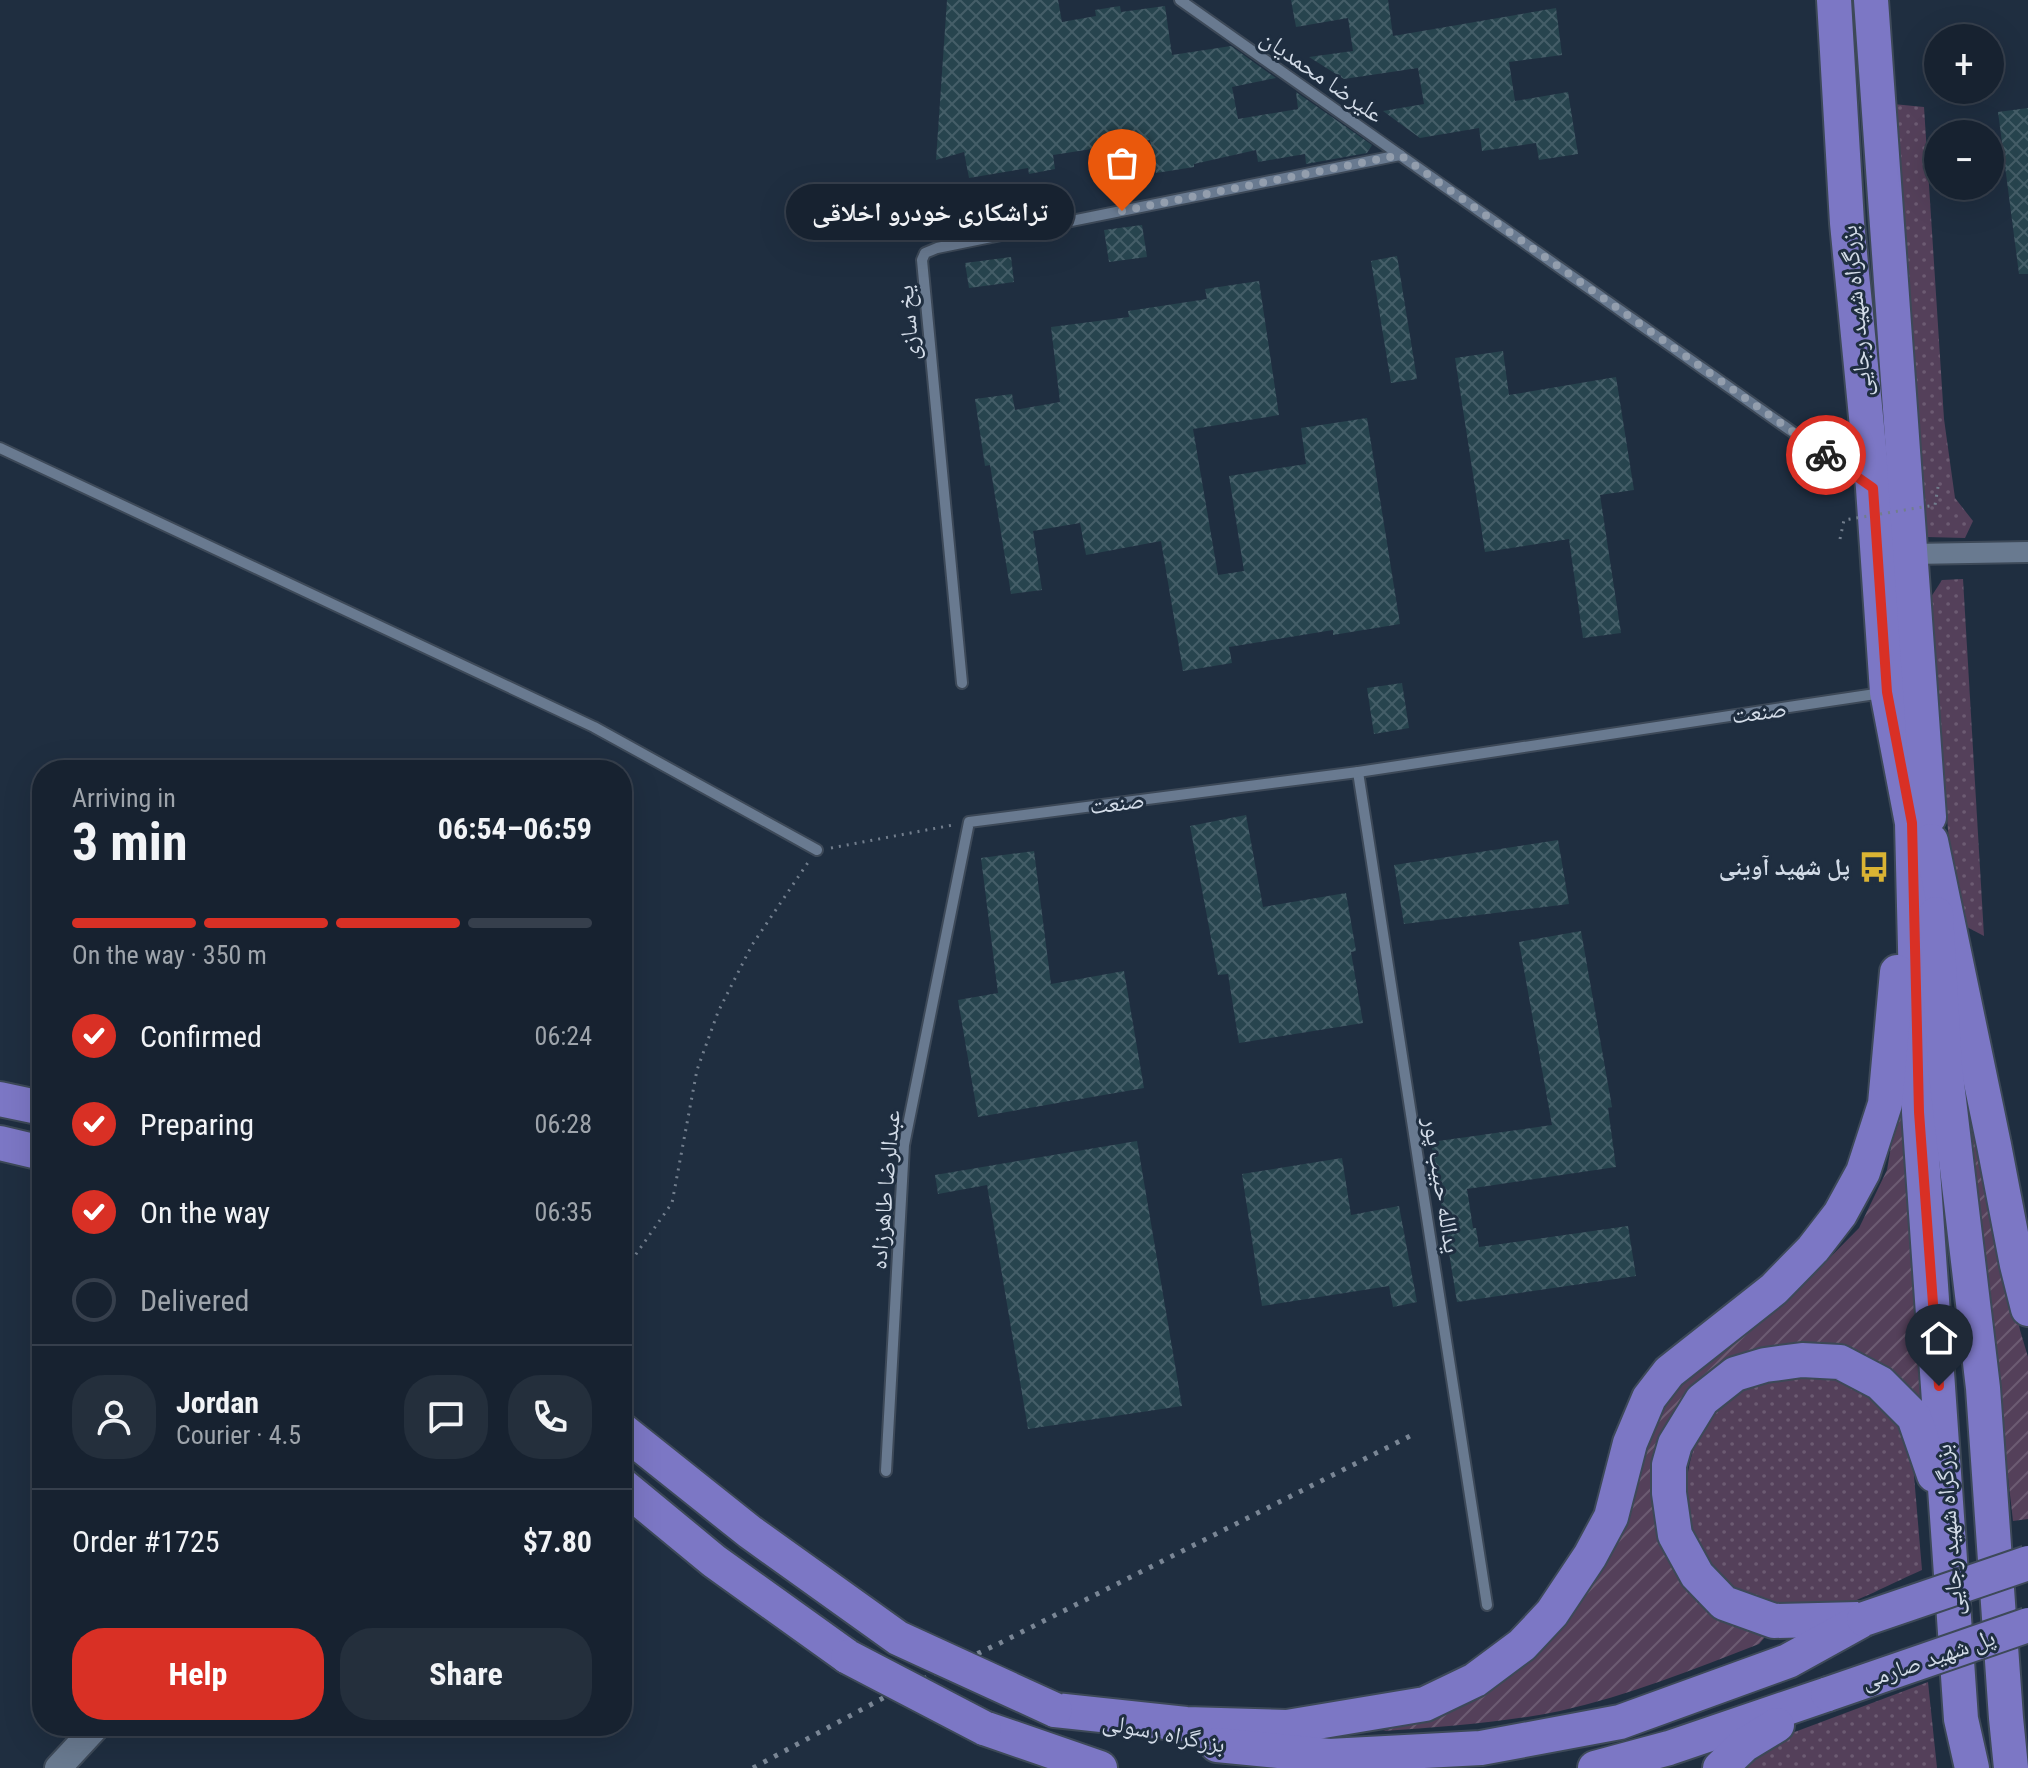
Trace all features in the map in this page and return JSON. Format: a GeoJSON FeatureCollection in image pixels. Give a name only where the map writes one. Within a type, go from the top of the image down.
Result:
{"type":"FeatureCollection","features":[{"type":"Feature","properties":{"kind":"highway","name":"بزرگراه شهید رجایی"},"geometry":{"type":"LineString","coordinates":[[1834,0],[1847,223],[1873,488],[1887,692],[1921,832],[1983,1388],[2011,1768]]}},
{"type":"Feature","properties":{"kind":"highway","name":"بزرگراه شهید رجایی"},"geometry":{"type":"LineString","coordinates":[[1871,0],[1912,554],[1921,832],[1919,1112],[1961,1719],[1972,1768]]}},
{"type":"Feature","properties":{"kind":"highway"},"geometry":{"type":"LineString","coordinates":[[1921,832],[1994,1145],[2028,1309]]}},
{"type":"Feature","properties":{"kind":"highway"},"geometry":{"type":"LineString","coordinates":[[1055,1710],[1186,1724],[1287,1727],[1425,1704],[1475,1680],[1522,1645],[1552,1613],[1590,1556],[1611,1517],[1630,1443],[1649,1398],[1669,1372],[1774,1289],[1813,1249],[1840,1214],[1863,1172],[1885,1104],[1921,832]]}},
{"type":"Feature","properties":{"kind":"highway"},"geometry":{"type":"LineString","coordinates":[[0,1099],[32,1106]]}},
{"type":"Feature","properties":{"kind":"highway"},"geometry":{"type":"LineString","coordinates":[[0,1143],[32,1151]]}},
{"type":"Feature","properties":{"kind":"highway"},"geometry":{"type":"LineString","coordinates":[[1948,1508],[1921,1444],[1914,1417],[1880,1383],[1840,1362],[1802,1360],[1765,1365],[1735,1374],[1702,1400],[1675,1444],[1669,1465],[1675,1535],[1697,1575],[1724,1603],[1774,1621],[1864,1619],[2028,1563]]}},
{"type":"Feature","properties":{"kind":"highway","name":"بزرگراه رسولی"},"geometry":{"type":"LineString","coordinates":[[632,1438],[750,1532],[898,1638],[1055,1710],[1182,1742],[1329,1756],[1481,1748],[1620,1722],[1788,1661],[1864,1619]]}},
{"type":"Feature","properties":{"kind":"highway","name":"بزرگراه رسولی"},"geometry":{"type":"LineString","coordinates":[[632,1493],[714,1561],[848,1657],[984,1728],[1098,1768]]}},
{"type":"Feature","properties":{"kind":"highway","name":"پل شهید صارمی"},"geometry":{"type":"LineString","coordinates":[[1828,1694],[2028,1625]]}},
{"type":"Feature","properties":{"kind":"highway"},"geometry":{"type":"LineString","coordinates":[[1595,1768],[1669,1748],[1828,1694]]}},
{"type":"Feature","properties":{"kind":"highway"},"geometry":{"type":"LineString","coordinates":[[1720,1768],[1744,1745],[1828,1694]]}},
{"type":"Feature","properties":{"kind":"highway"},"geometry":{"type":"LineString","coordinates":[[1956,1768],[1961,1719]]}},
{"type":"Feature","properties":{"kind":"street"},"geometry":{"type":"LineString","coordinates":[[1912,554],[2028,552]]}},
{"type":"Feature","properties":{"kind":"street"},"geometry":{"type":"LineString","coordinates":[[58,1768],[88,1736]]}},
{"type":"Feature","properties":{"kind":"lane","name":"علیرضا محمدیان"},"geometry":{"type":"LineString","coordinates":[[1180,0],[1873,488]]}},
{"type":"Feature","properties":{"kind":"lane","name":"یخ سازی"},"geometry":{"type":"LineString","coordinates":[[962,683],[922,260],[925,253],[1400,155]]}},
{"type":"Feature","properties":{"kind":"lane"},"geometry":{"type":"LineString","coordinates":[[0,448],[594,727],[817,850]]}},
{"type":"Feature","properties":{"kind":"lane","name":"صنعت"},"geometry":{"type":"LineString","coordinates":[[969,822],[1358,772],[1887,692]]}},
{"type":"Feature","properties":{"kind":"lane","name":"یدالله حبیب پور"},"geometry":{"type":"LineString","coordinates":[[1358,772],[1487,1605]]}},
{"type":"Feature","properties":{"kind":"lane","name":"عبدالرضا طاهرزاده"},"geometry":{"type":"LineString","coordinates":[[886,1471],[904,1145],[969,822]]}},
{"type":"Feature","properties":{"kind":"path"},"geometry":{"type":"LineString","coordinates":[[1840,539],[1844,520],[1935,505],[1939,481]]}},
{"type":"Feature","properties":{"kind":"path"},"geometry":{"type":"LineString","coordinates":[[632,1260],[672,1203],[697,1070],[718,1012],[752,945],[817,850],[969,822]]}},
{"type":"Feature","properties":{"kind":"shaded area"},"geometry":{"type":"Polygon","coordinates":[[[1893,104],[1924,107],[1924,200],[1930,200],[1944,419],[1955,498],[1973,521],[1965,538],[1927,537],[1919,486],[1893,104]]]}},
{"type":"Feature","properties":{"kind":"shaded area"},"geometry":{"type":"Polygon","coordinates":[[[1963,579],[1984,936],[1963,925],[1954,897],[1931,639],[1929,600],[1942,580],[1963,579]]]}},
{"type":"Feature","properties":{"kind":"shaded area"},"geometry":{"type":"Polygon","coordinates":[[[1954,1003],[2028,1357],[2028,1519],[2013,1521],[1954,1003]]]}},
{"type":"Feature","properties":{"kind":"shaded area"},"geometry":{"type":"Polygon","coordinates":[[[1906,1058],[1934,1420],[1904,1381],[1861,1357],[1810,1342],[1745,1353],[1655,1462],[1655,1519],[1676,1573],[1708,1608],[1765,1637],[1759,1644],[1636,1690],[1560,1711],[1494,1722],[1383,1731],[1456,1706],[1502,1672],[1673,1388],[1788,1300],[1859,1228],[1887,1170],[1906,1058]]]}},
{"type":"Feature","properties":{"kind":"shaded area"},"geometry":{"type":"Polygon","coordinates":[[[1812,1372],[1846,1383],[1877,1399],[1900,1421],[1911,1440],[1922,1570],[1827,1610],[1791,1609],[1742,1597],[1710,1567],[1696,1545],[1688,1518],[1687,1477],[1691,1457],[1708,1419],[1737,1391],[1755,1382],[1812,1372]]]}},
{"type":"Feature","properties":{"kind":"shaded area"},"geometry":{"type":"Polygon","coordinates":[[[1928,1682],[1937,1768],[1737,1768],[1773,1740],[1928,1682]]]}},
{"type":"Feature","properties":{"kind":"building"},"geometry":{"type":"Polygon","coordinates":[[[947,0],[1058,0],[1062,22],[1096,16],[1095,10],[1120,6],[1121,12],[1165,6],[1172,55],[1231,46],[1276,78],[1232,87],[1238,119],[1298,109],[1296,92],[1372,145],[1367,153],[1306,164],[1305,154],[1258,162],[1256,150],[1194,164],[1194,167],[1156,173],[1150,140],[1053,155],[1055,169],[1029,174],[1028,168],[969,178],[964,152],[936,160],[947,0]]]}},
{"type":"Feature","properties":{"kind":"building"},"geometry":{"type":"Polygon","coordinates":[[[1291,0],[1388,0],[1393,36],[1556,8],[1562,55],[1509,62],[1515,101],[1568,92],[1578,154],[1539,160],[1536,143],[1482,151],[1479,128],[1420,138],[1383,111],[1424,104],[1418,68],[1344,79],[1309,57],[1353,51],[1348,18],[1296,27],[1291,0]]]}},
{"type":"Feature","properties":{"kind":"building"},"geometry":{"type":"Polygon","coordinates":[[[2028,108],[2028,274],[2019,274],[2004,158],[2004,120],[1999,120],[1998,112],[2028,108]]]}},
{"type":"Feature","properties":{"kind":"building"},"geometry":{"type":"Polygon","coordinates":[[[1142,225],[1147,257],[1109,262],[1104,230],[1142,225]]]}},
{"type":"Feature","properties":{"kind":"building"},"geometry":{"type":"Polygon","coordinates":[[[1397,256],[1417,379],[1391,383],[1371,261],[1397,256]]]}},
{"type":"Feature","properties":{"kind":"building"},"geometry":{"type":"Polygon","coordinates":[[[1011,257],[1014,282],[969,288],[965,263],[1011,257]]]}},
{"type":"Feature","properties":{"kind":"building"},"geometry":{"type":"Polygon","coordinates":[[[1259,281],[1279,415],[1193,429],[1218,575],[1244,571],[1229,476],[1306,464],[1301,428],[1367,418],[1400,624],[1333,635],[1333,630],[1229,647],[1232,663],[1183,671],[1161,541],[1086,555],[1080,523],[1033,531],[1042,590],[1011,594],[990,465],[985,466],[975,399],[1012,394],[1015,410],[1060,402],[1051,327],[1129,317],[1128,311],[1207,299],[1205,289],[1259,281]]]}},
{"type":"Feature","properties":{"kind":"building"},"geometry":{"type":"Polygon","coordinates":[[[1503,351],[1509,395],[1616,377],[1634,490],[1600,495],[1621,633],[1583,638],[1569,539],[1485,552],[1455,358],[1503,351]]]}},
{"type":"Feature","properties":{"kind":"building"},"geometry":{"type":"Polygon","coordinates":[[[1402,683],[1409,728],[1374,734],[1367,688],[1402,683]]]}},
{"type":"Feature","properties":{"kind":"building"},"geometry":{"type":"Polygon","coordinates":[[[1246,815],[1263,907],[1346,893],[1356,951],[1351,952],[1363,1023],[1239,1043],[1228,974],[1218,975],[1190,826],[1246,815]]]}},
{"type":"Feature","properties":{"kind":"building"},"geometry":{"type":"Polygon","coordinates":[[[1558,840],[1569,904],[1404,924],[1394,865],[1558,840]]]}},
{"type":"Feature","properties":{"kind":"building"},"geometry":{"type":"Polygon","coordinates":[[[1034,851],[1051,984],[1124,971],[1144,1088],[978,1117],[958,1000],[998,993],[981,858],[1034,851]]]}},
{"type":"Feature","properties":{"kind":"building"},"geometry":{"type":"Polygon","coordinates":[[[1581,931],[1612,1107],[1608,1108],[1616,1167],[1467,1189],[1473,1228],[1476,1228],[1479,1247],[1628,1226],[1636,1276],[1457,1302],[1431,1142],[1552,1125],[1519,942],[1581,931]]]}},
{"type":"Feature","properties":{"kind":"building"},"geometry":{"type":"Polygon","coordinates":[[[1137,1141],[1182,1406],[1028,1429],[987,1185],[938,1194],[935,1175],[1137,1141]]]}},
{"type":"Feature","properties":{"kind":"building"},"geometry":{"type":"Polygon","coordinates":[[[1342,1158],[1351,1215],[1399,1206],[1417,1302],[1393,1307],[1389,1286],[1262,1306],[1242,1174],[1342,1158]]]}},
{"type":"Feature","properties":{"kind":"railway"},"geometry":{"type":"LineString","coordinates":[[753,1768],[885,1697],[998,1644],[1414,1434]]}},
{"type":"Feature","properties":{"kind":"way so far"},"geometry":{"type":"LineString","coordinates":[[1122,211],[1400,155],[1826,455]]}},
{"type":"Feature","properties":{"kind":"place","name":"تراشکاری خودرو اخلاقی"},"geometry":{"type":"Point","coordinates":[1122,211]}},
{"type":"Feature","properties":{"kind":"place","name":"پل شهید آوینی"},"geometry":{"type":"Point","coordinates":[1874,867]}},
{"type":"Feature","properties":{"kind":"route"},"geometry":{"type":"LineString","coordinates":[[1826,455],[1873,488],[1887,692],[1912,823],[1919,1112],[1939,1386]]}}]}
